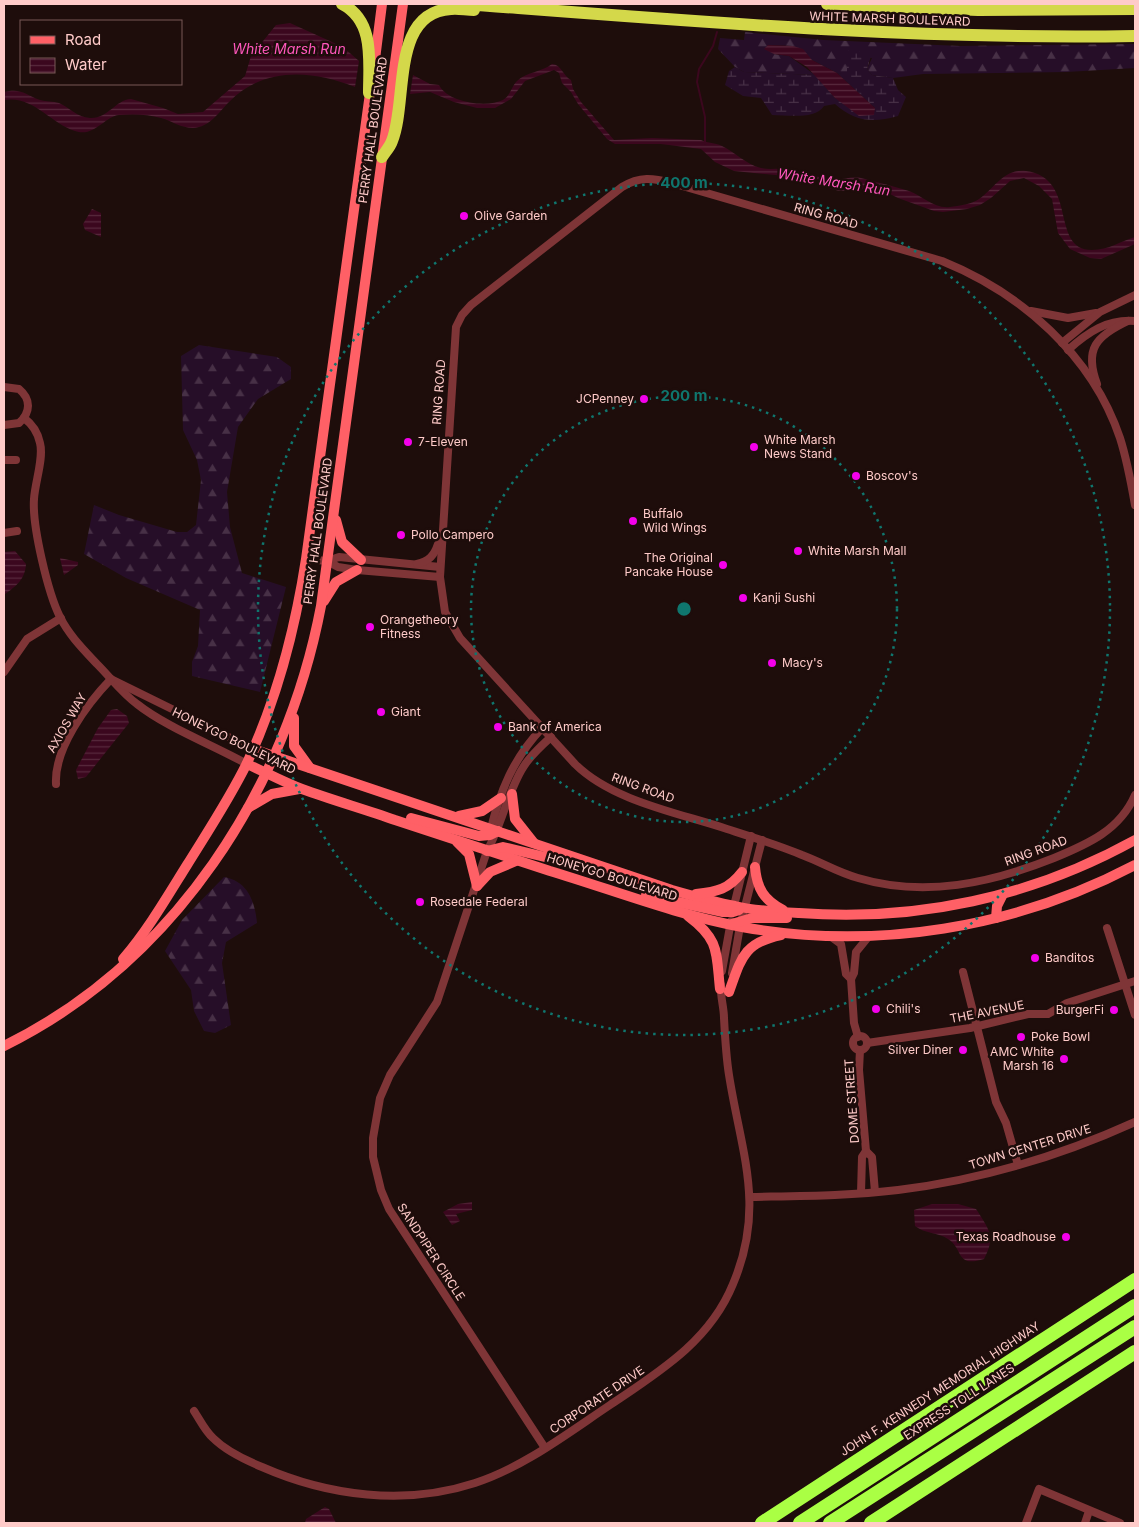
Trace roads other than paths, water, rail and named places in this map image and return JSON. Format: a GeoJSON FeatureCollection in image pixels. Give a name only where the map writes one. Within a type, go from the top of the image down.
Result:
{"type":"FeatureCollection","features":[{"type":"Feature","properties":{"kind":"highway"},"geometry":{"type":"LineString","coordinates":[[342,4],[354,12],[366,32],[369,93]]}},
{"type":"Feature","properties":{"kind":"highway","name":"WHITE MARSH BOULEVARD"},"geometry":{"type":"LineString","coordinates":[[465,4],[675,20],[924,35],[1135,36]]}},
{"type":"Feature","properties":{"kind":"highway","name":"WHITE MARSH BOULEVARD"},"geometry":{"type":"LineString","coordinates":[[827,4],[978,10],[1135,10]]}},
{"type":"Feature","properties":{"kind":"highway"},"geometry":{"type":"LineString","coordinates":[[382,158],[393,137],[411,36],[417,25],[433,13],[450,8],[616,19],[675,20]]}},
{"type":"Feature","properties":{"kind":"highway","name":"JOHN F. KENNEDY MEMORIAL HIGHWAY"},"geometry":{"type":"LineString","coordinates":[[762,1523],[1135,1280]]}},
{"type":"Feature","properties":{"kind":"highway","name":"EXPRESS TOLL LANES"},"geometry":{"type":"LineString","coordinates":[[800,1523],[1135,1306]]}},
{"type":"Feature","properties":{"kind":"highway"},"geometry":{"type":"LineString","coordinates":[[830,1523],[1135,1327]]}},
{"type":"Feature","properties":{"kind":"highway"},"geometry":{"type":"LineString","coordinates":[[871,1523],[1135,1352]]}},
{"type":"Feature","properties":{"kind":"main road","name":"PERRY HALL BOULEVARD"},"geometry":{"type":"LineString","coordinates":[[90,991],[118,965],[147,928],[209,831],[247,764],[271,704],[293,636],[306,559],[382,4]]}},
{"type":"Feature","properties":{"kind":"main road","name":"PERRY HALL BOULEVARD"},"geometry":{"type":"LineString","coordinates":[[4,1046],[59,1014],[90,991],[142,950],[172,917],[212,865],[246,810],[275,756],[295,706],[309,659],[321,606],[403,4]]}},
{"type":"Feature","properties":{"kind":"main road"},"geometry":{"type":"LineString","coordinates":[[334,511],[342,542],[361,560]]}},
{"type":"Feature","properties":{"kind":"main road"},"geometry":{"type":"LineString","coordinates":[[321,606],[336,582],[357,570]]}},
{"type":"Feature","properties":{"kind":"main road"},"geometry":{"type":"LineString","coordinates":[[295,706],[292,731],[294,746],[310,768]]}},
{"type":"Feature","properties":{"kind":"main road","name":"HONEYGO BOULEVARD"},"geometry":{"type":"LineString","coordinates":[[253,749],[456,817],[493,832],[737,909],[843,915],[922,911],[1003,894],[1073,871],[1135,840]]}},
{"type":"Feature","properties":{"kind":"main road","name":"HONEYGO BOULEVARD"},"geometry":{"type":"LineString","coordinates":[[247,764],[302,789],[516,861],[684,912],[737,924],[792,933],[830,936],[869,936],[950,928],[996,918],[1058,900],[1135,865]]}},
{"type":"Feature","properties":{"kind":"main road"},"geometry":{"type":"LineString","coordinates":[[246,810],[272,794],[302,789]]}},
{"type":"Feature","properties":{"kind":"main road"},"geometry":{"type":"LineString","coordinates":[[512,794],[515,819],[536,845]]}},
{"type":"Feature","properties":{"kind":"main road"},"geometry":{"type":"LineString","coordinates":[[456,817],[482,811],[501,798]]}},
{"type":"Feature","properties":{"kind":"main road"},"geometry":{"type":"LineString","coordinates":[[382,816],[410,818],[479,836],[493,832]]}},
{"type":"Feature","properties":{"kind":"main road"},"geometry":{"type":"LineString","coordinates":[[454,839],[469,854],[477,886]]}},
{"type":"Feature","properties":{"kind":"main road"},"geometry":{"type":"LineString","coordinates":[[488,851],[503,847],[636,878]]}},
{"type":"Feature","properties":{"kind":"main road"},"geometry":{"type":"LineString","coordinates":[[477,886],[490,872],[516,861]]}},
{"type":"Feature","properties":{"kind":"main road"},"geometry":{"type":"LineString","coordinates":[[754,867],[762,895],[773,905],[789,913]]}},
{"type":"Feature","properties":{"kind":"main road"},"geometry":{"type":"LineString","coordinates":[[687,894],[717,892],[730,886],[742,872]]}},
{"type":"Feature","properties":{"kind":"main road"},"geometry":{"type":"LineString","coordinates":[[996,918],[997,906],[1003,894]]}},
{"type":"Feature","properties":{"kind":"main road"},"geometry":{"type":"LineString","coordinates":[[630,896],[649,895],[737,909]]}},
{"type":"Feature","properties":{"kind":"main road"},"geometry":{"type":"LineString","coordinates":[[684,912],[700,924],[713,940],[725,991]]}},
{"type":"Feature","properties":{"kind":"main road"},"geometry":{"type":"LineString","coordinates":[[737,924],[752,918],[799,919],[843,915]]}},
{"type":"Feature","properties":{"kind":"main road"},"geometry":{"type":"LineString","coordinates":[[725,991],[741,959],[755,942],[792,933]]}},
{"type":"Feature","properties":{"kind":"street","name":"RING ROAD"},"geometry":{"type":"LineString","coordinates":[[1135,505],[1120,437],[1101,396],[1068,350],[1029,311],[988,283],[942,261],[665,181],[646,178],[632,182],[477,300],[462,315],[456,327],[441,533],[440,576],[442,604],[455,632],[582,771],[606,788],[751,836],[866,880],[918,888],[961,886],[1021,869],[1089,842],[1118,821],[1135,795]]}},
{"type":"Feature","properties":{"kind":"street"},"geometry":{"type":"LineString","coordinates":[[1062,343],[1100,312],[1135,295]]}},
{"type":"Feature","properties":{"kind":"street"},"geometry":{"type":"LineString","coordinates":[[1029,311],[1068,318],[1100,312]]}},
{"type":"Feature","properties":{"kind":"street"},"geometry":{"type":"LineString","coordinates":[[1068,350],[1091,331],[1108,324],[1132,321]]}},
{"type":"Feature","properties":{"kind":"street"},"geometry":{"type":"LineString","coordinates":[[1101,396],[1093,374],[1092,352],[1103,334],[1132,321]]}},
{"type":"Feature","properties":{"kind":"street"},"geometry":{"type":"LineString","coordinates":[[4,387],[13,386],[24,393],[28,406],[24,418],[14,425],[4,425]]}},
{"type":"Feature","properties":{"kind":"street","name":"HONEYGO BOULEVARD"},"geometry":{"type":"LineString","coordinates":[[24,418],[31,424],[40,443],[40,458],[34,502],[36,522],[46,577],[60,618],[75,641],[136,704],[152,715],[247,764]]}},
{"type":"Feature","properties":{"kind":"street"},"geometry":{"type":"LineString","coordinates":[[4,460],[16,460]]}},
{"type":"Feature","properties":{"kind":"street"},"geometry":{"type":"LineString","coordinates":[[4,533],[17,531]]}},
{"type":"Feature","properties":{"kind":"street"},"geometry":{"type":"LineString","coordinates":[[413,565],[424,562],[434,554],[441,533]]}},
{"type":"Feature","properties":{"kind":"street"},"geometry":{"type":"LineString","coordinates":[[327,561],[339,557],[440,567]]}},
{"type":"Feature","properties":{"kind":"street"},"geometry":{"type":"LineString","coordinates":[[306,559],[327,561],[338,567],[357,570],[440,576]]}},
{"type":"Feature","properties":{"kind":"street"},"geometry":{"type":"LineString","coordinates":[[4,672],[27,639],[60,618]]}},
{"type":"Feature","properties":{"kind":"street","name":"HONEYGO BOULEVARD"},"geometry":{"type":"LineString","coordinates":[[112,679],[253,749]]}},
{"type":"Feature","properties":{"kind":"street","name":"AXIOS WAY"},"geometry":{"type":"LineString","coordinates":[[56,784],[55,771],[60,755],[82,715],[112,679]]}},
{"type":"Feature","properties":{"kind":"street"},"geometry":{"type":"LineString","coordinates":[[493,832],[508,774],[518,756],[542,728]]}},
{"type":"Feature","properties":{"kind":"street"},"geometry":{"type":"LineString","coordinates":[[493,832],[524,766],[551,737]]}},
{"type":"Feature","properties":{"kind":"street","name":"SANDPIPER CIRCLE"},"geometry":{"type":"LineString","coordinates":[[493,832],[477,886],[437,1002],[390,1075],[380,1098],[375,1124],[373,1156],[381,1190],[389,1209],[544,1448]]}},
{"type":"Feature","properties":{"kind":"street"},"geometry":{"type":"LineString","coordinates":[[737,924],[742,872],[751,836]]}},
{"type":"Feature","properties":{"kind":"street"},"geometry":{"type":"LineString","coordinates":[[737,909],[754,867],[762,840]]}},
{"type":"Feature","properties":{"kind":"street","name":"CORPORATE DRIVE"},"geometry":{"type":"LineString","coordinates":[[725,991],[737,924],[737,909]]}},
{"type":"Feature","properties":{"kind":"street","name":"CORPORATE DRIVE"},"geometry":{"type":"LineString","coordinates":[[194,1411],[212,1438],[254,1464],[294,1480],[345,1492],[374,1496],[436,1492],[475,1483],[544,1448],[668,1366],[698,1338],[717,1314],[733,1285],[748,1231],[750,1197],[748,1165],[729,1075],[724,1015],[723,957],[737,924]]}},
{"type":"Feature","properties":{"kind":"street"},"geometry":{"type":"LineString","coordinates":[[1107,928],[1135,1015]]}},
{"type":"Feature","properties":{"kind":"street"},"geometry":{"type":"LineString","coordinates":[[830,936],[841,944],[846,974],[851,979]]}},
{"type":"Feature","properties":{"kind":"street"},"geometry":{"type":"LineString","coordinates":[[858,1037],[854,1023],[851,979],[854,973],[856,952],[869,936]]}},
{"type":"Feature","properties":{"kind":"street"},"geometry":{"type":"LineString","coordinates":[[963,972],[996,1102],[1006,1123],[1018,1165]]}},
{"type":"Feature","properties":{"kind":"street","name":"THE AVENUE"},"geometry":{"type":"LineString","coordinates":[[867,1043],[977,1027],[1028,1014],[1048,1014],[1067,1002],[1135,981]]}},
{"type":"Feature","properties":{"kind":"street"},"geometry":{"type":"LineString","coordinates":[[858,1037],[864,1038],[867,1043],[866,1047],[860,1050],[853,1046],[854,1039],[858,1037]]}},
{"type":"Feature","properties":{"kind":"street","name":"DOME STREET"},"geometry":{"type":"LineString","coordinates":[[860,1050],[859,1070],[866,1151],[862,1157],[861,1193]]}},
{"type":"Feature","properties":{"kind":"street","name":"TOWN CENTER DRIVE"},"geometry":{"type":"LineString","coordinates":[[750,1197],[875,1192],[946,1182],[1018,1165],[1074,1147],[1135,1122]]}},
{"type":"Feature","properties":{"kind":"street","name":"DOME STREET"},"geometry":{"type":"LineString","coordinates":[[866,1151],[872,1157],[875,1192]]}},
{"type":"Feature","properties":{"kind":"street"},"geometry":{"type":"LineString","coordinates":[[1026,1523],[1039,1489],[1120,1523]]}},
{"type":"Feature","properties":{"kind":"street"},"geometry":{"type":"LineString","coordinates":[[1085,1523],[1090,1511]]}},
{"type":"Feature","properties":{"kind":"water","name":"White Marsh Run"},"geometry":{"type":"Polygon","coordinates":[[[290,23],[343,47],[359,61],[355,87],[323,77],[289,75],[273,77],[243,90],[213,119],[199,127],[184,127],[165,119],[151,116],[119,115],[114,116],[88,132],[75,131],[66,127],[24,102],[4,100],[4,92],[19,91],[40,100],[59,103],[77,114],[90,118],[102,116],[125,100],[131,99],[178,114],[203,112],[245,76],[251,56],[276,25],[290,23]]]}},
{"type":"Feature","properties":{"kind":"water"},"geometry":{"type":"Polygon","coordinates":[[[768,45],[793,46],[803,49],[812,60],[837,73],[875,108],[874,115],[859,116],[835,98],[807,67],[789,56],[774,54],[764,49],[768,45]]]}},
{"type":"Feature","properties":{"kind":"water","name":"White Marsh Run"},"geometry":{"type":"Polygon","coordinates":[[[552,64],[558,66],[571,80],[573,89],[581,102],[614,140],[652,138],[701,140],[722,146],[750,164],[761,168],[787,169],[827,179],[861,178],[909,191],[944,207],[973,202],[985,195],[1006,176],[1018,171],[1026,171],[1042,176],[1053,186],[1059,199],[1071,239],[1079,247],[1098,250],[1135,237],[1135,244],[1101,259],[1090,258],[1070,249],[1058,233],[1052,199],[1039,186],[1024,178],[1010,181],[980,205],[967,209],[943,212],[934,211],[898,198],[878,188],[840,191],[827,188],[823,182],[817,179],[734,171],[715,162],[701,149],[661,144],[615,144],[607,139],[578,104],[571,92],[562,83],[559,73],[554,70],[525,81],[511,99],[495,108],[477,108],[454,102],[430,92],[410,94],[413,75],[430,84],[439,85],[444,91],[459,100],[488,104],[506,98],[515,83],[521,78],[552,64]]]}},
{"type":"Feature","properties":{"kind":"water"},"geometry":{"type":"Polygon","coordinates":[[[92,209],[101,213],[101,237],[85,230],[83,224],[92,209]]]}},
{"type":"Feature","properties":{"kind":"water"},"geometry":{"type":"Polygon","coordinates":[[[15,551],[26,564],[24,574],[19,582],[4,595],[4,552],[15,551]]]}},
{"type":"Feature","properties":{"kind":"water"},"geometry":{"type":"Polygon","coordinates":[[[60,558],[78,562],[78,565],[64,575],[60,558]]]}},
{"type":"Feature","properties":{"kind":"water"},"geometry":{"type":"Polygon","coordinates":[[[117,709],[127,716],[129,723],[86,777],[78,779],[76,770],[98,728],[111,710],[117,709]]]}},
{"type":"Feature","properties":{"kind":"water"},"geometry":{"type":"Polygon","coordinates":[[[472,1202],[472,1210],[456,1214],[460,1221],[452,1225],[443,1212],[458,1204],[472,1202]]]}},
{"type":"Feature","properties":{"kind":"water"},"geometry":{"type":"Polygon","coordinates":[[[932,1204],[958,1204],[976,1209],[987,1228],[990,1239],[990,1245],[984,1259],[968,1261],[961,1256],[953,1243],[948,1239],[915,1226],[914,1210],[932,1204]]]}},
{"type":"Feature","properties":{"kind":"water"},"geometry":{"type":"Polygon","coordinates":[[[325,1507],[329,1509],[336,1523],[305,1523],[306,1519],[325,1507]]]}},
{"type":"Feature","properties":{"kind":"waterway"},"geometry":{"type":"LineString","coordinates":[[705,144],[705,117],[697,82],[699,69],[713,46],[717,32]]}},
{"type":"Feature","properties":{"kind":"place","name":"Olive Garden"},"geometry":{"type":"Point","coordinates":[464,216]}},
{"type":"Feature","properties":{"kind":"place","name":"JCPenney"},"geometry":{"type":"Point","coordinates":[644,399]}},
{"type":"Feature","properties":{"kind":"place","name":"7-Eleven"},"geometry":{"type":"Point","coordinates":[408,442]}},
{"type":"Feature","properties":{"kind":"place","name":"White Marsh News Stand"},"geometry":{"type":"Point","coordinates":[754,447]}},
{"type":"Feature","properties":{"kind":"place","name":"Boscov's"},"geometry":{"type":"Point","coordinates":[856,476]}},
{"type":"Feature","properties":{"kind":"place","name":"Buffalo Wild Wings"},"geometry":{"type":"Point","coordinates":[633,521]}},
{"type":"Feature","properties":{"kind":"place","name":"Pollo Campero"},"geometry":{"type":"Point","coordinates":[401,535]}},
{"type":"Feature","properties":{"kind":"place","name":"White Marsh Mall"},"geometry":{"type":"Point","coordinates":[798,551]}},
{"type":"Feature","properties":{"kind":"place","name":"The Original Pancake House"},"geometry":{"type":"Point","coordinates":[723,565]}},
{"type":"Feature","properties":{"kind":"place","name":"Kanji Sushi"},"geometry":{"type":"Point","coordinates":[743,598]}},
{"type":"Feature","properties":{"kind":"place","name":"Orangetheory Fitness"},"geometry":{"type":"Point","coordinates":[370,627]}},
{"type":"Feature","properties":{"kind":"place","name":"Macy's"},"geometry":{"type":"Point","coordinates":[772,663]}},
{"type":"Feature","properties":{"kind":"place","name":"Giant"},"geometry":{"type":"Point","coordinates":[381,712]}},
{"type":"Feature","properties":{"kind":"place","name":"Bank of America"},"geometry":{"type":"Point","coordinates":[498,727]}},
{"type":"Feature","properties":{"kind":"place","name":"Rosedale Federal"},"geometry":{"type":"Point","coordinates":[420,902]}},
{"type":"Feature","properties":{"kind":"place","name":"Banditos"},"geometry":{"type":"Point","coordinates":[1035,958]}},
{"type":"Feature","properties":{"kind":"place","name":"Chili's"},"geometry":{"type":"Point","coordinates":[876,1009]}},
{"type":"Feature","properties":{"kind":"place","name":"BurgerFi"},"geometry":{"type":"Point","coordinates":[1114,1010]}},
{"type":"Feature","properties":{"kind":"place","name":"Poke Bowl"},"geometry":{"type":"Point","coordinates":[1021,1037]}},
{"type":"Feature","properties":{"kind":"place","name":"Silver Diner"},"geometry":{"type":"Point","coordinates":[963,1050]}},
{"type":"Feature","properties":{"kind":"place","name":"AMC White Marsh 16"},"geometry":{"type":"Point","coordinates":[1064,1059]}},
{"type":"Feature","properties":{"kind":"place","name":"Texas Roadhouse"},"geometry":{"type":"Point","coordinates":[1066,1237]}}]}
